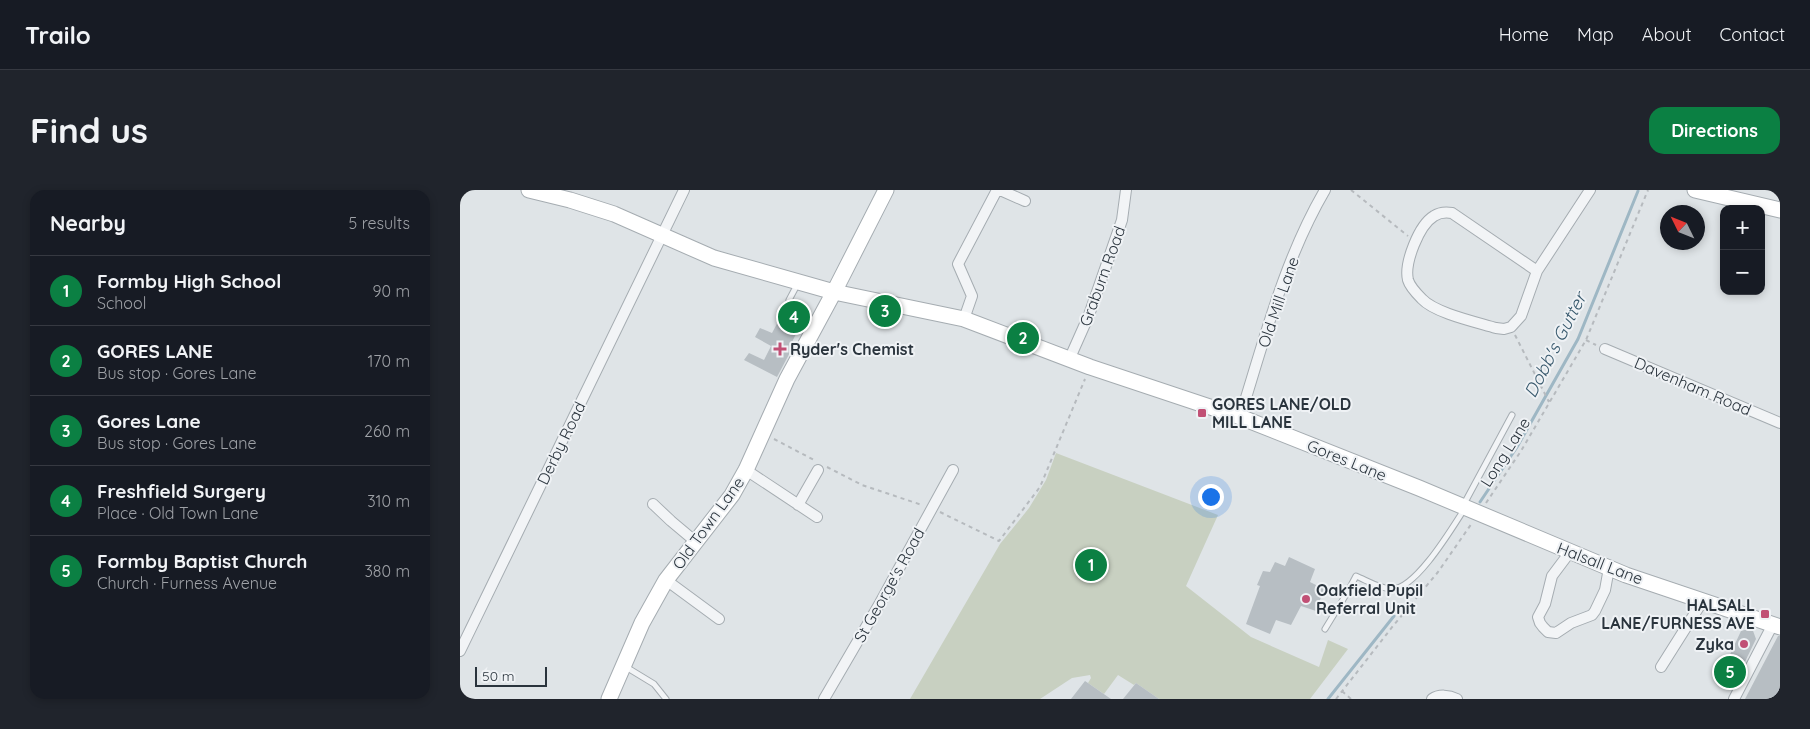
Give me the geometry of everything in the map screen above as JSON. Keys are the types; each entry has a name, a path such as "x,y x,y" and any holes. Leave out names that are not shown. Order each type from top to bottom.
{"street":[{"name":"Gores Lane","path":"529,190 570,200 614,214 714,258 834,292 964,319 1069,360 1240,417 1469,509"},
{"name":"Derby Road","path":"460,651 684,190"},
{"name":"Old Town Lane","path":"609,699 642,623 666,580 732,495 746,470 787,379 886,190"},
{"path":"964,319 972,296 958,264 998,190 1025,201"},
{"name":"Graburn Road","path":"1069,360 1090,315 1122,220 1126,190"},
{"path":"1537,271 1452,213 1442,212 1433,216 1425,224 1410,254 1407,269 1408,282 1423,300 1433,307 1496,328 1504,329 1511,327 1521,316 1537,271 1590,190"},
{"path":"1695,190 1780,210"},
{"name":"Old Mill Lane","path":"1240,417 1291,262 1323,191"},
{"name":"Davenham Road","path":"1605,349 1780,423"},
{"path":"798,505 820,466"},
{"path":"746,470 818,517"},
{"name":"St George's Road","path":"824,699 880,603 953,470"},
{"path":"654,504 696,542"},
{"name":"Halsall Lane","path":"1469,509 1609,568 1702,602 1776,625"},
{"path":"1570,552 1552,576 1548,584 1545,604 1538,616 1540,623 1548,632 1556,633 1571,623 1592,615 1599,606 1603,596 1609,568"},
{"path":"666,580 719,619"},
{"path":"1661,668 1702,602"},
{"path":"1734,699 1776,625"},
{"path":"1432,699 1435,697 1451,696 1457,699"}],"lane":[{"path":"789,300 798,282"},
{"path":"1325,629 1356,576 1384,588 1393,589 1406,584 1430,560 1469,509 1512,415"},
{"path":"624,666 654,684 666,699"}],"path":[{"path":"1351,190 1416,242"},
{"name":"Long Lane","path":"1336,699 1438,572 1469,509 1521,451 1586,340 1648,190"},
{"path":"1511,327 1549,402"},
{"path":"1586,340 1605,349"},
{"path":"762,434 820,466 862,485 932,508 999,541 1040,487 1090,367"},
{"path":"1342,691 1352,699"}],"green space":[{"path":"1056,453 1218,515 1186,586 1251,637 1319,667 1328,640 1348,649 1310,699 1159,699 1136,683 1134,685 1118,675 1104,694 1088,683 1091,678 1090,675 1072,678 1040,699 910,699 1000,544 1029,508 1046,480"}],"building":[{"path":"787,305 798,308 800,306 810,311 805,323 802,322 792,342 795,343 777,377 744,360 749,353 764,360 771,346 755,337 760,328 772,333"},
{"name":"Oakfield Pupil Referral Unit","path":"1289,557 1315,569 1310,582 1324,589 1316,611 1301,606 1291,625 1276,620 1270,634 1246,624 1260,586 1257,585 1263,571 1270,572 1275,562 1285,566"},
{"name":"Zyka","path":"1752,628 1756,639 1742,668 1727,661 1741,631"},
{"path":"1778,636 1780,636 1780,699 1745,699"},
{"path":"1085,681 1088,683 1111,699 1071,699"},
{"path":"1136,683 1159,699 1123,699"}],"waterway":[{"name":"Dobb's Gutter","path":"1480,502 1517,447 1578,339 1638,191"},
{"name":"Dobb's Gutter","path":"1328,699 1394,616"}],"place":[{"name":"Gores Lane","path":"885,311"},
{"name":"Freshfield Surgery","path":"794,317"},
{"name":"GORES LANE","path":"1023,338"},
{"name":"Ryder's Chemist","path":"780,349"},
{"name":"GORES LANE/OLD MILL LANE","path":"1202,413"},
{"name":"Formby High School","path":"1091,565"},
{"name":"Oakfield Pupil Referral Unit","path":"1306,599"},
{"name":"HALSALL LANE/FURNESS AVE","path":"1765,614"},
{"name":"Zyka","path":"1744,644"},
{"name":"Formby Baptist Church","path":"1730,672"}]}
